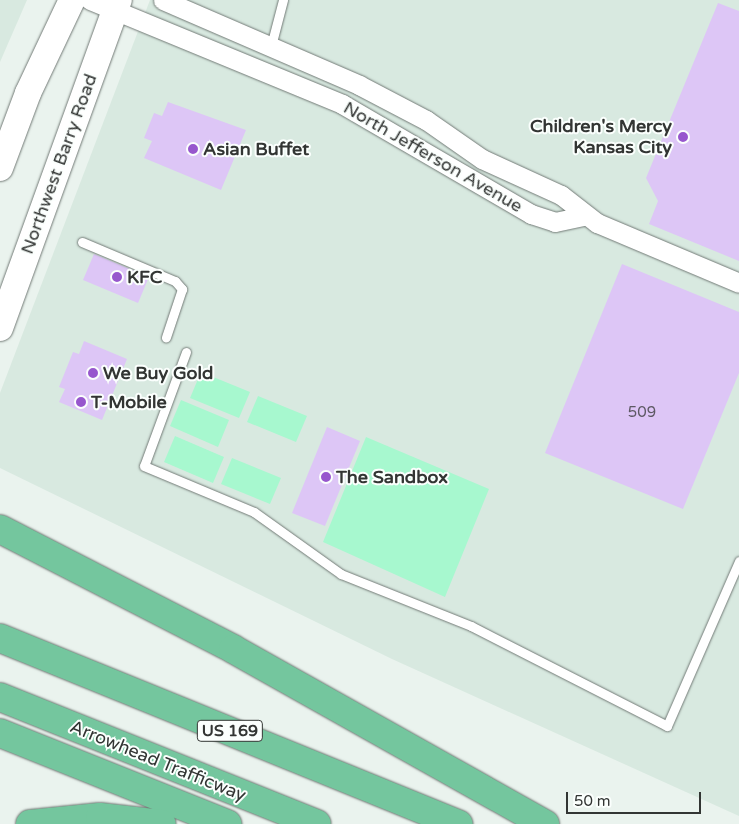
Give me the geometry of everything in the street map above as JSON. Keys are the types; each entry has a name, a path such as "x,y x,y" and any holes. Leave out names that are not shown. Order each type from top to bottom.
{"highway":[{"path":"0,529 233,649 545,824"},
{"name":"US 169","path":"0,638 459,824"},
{"name":"Arrowhead Trafficway","path":"0,698 317,824"},
{"path":"0,733 227,824"},
{"path":"30,824 100,817 162,824"}],"main road":[{"path":"0,168 28,93 72,0"},
{"name":"Northwest Barry Road","path":"0,328 115,3"}],"street":[{"name":"North Jefferson Avenue","path":"90,0 115,3 342,104 531,214 555,222 584,216"},
{"name":"North Jefferson Avenue","path":"164,0 271,46 410,111 482,159 561,195 584,216 739,283"}],"lane":[{"path":"271,46 283,0"},
{"path":"82,242 175,282 182,288 166,337"},
{"path":"186,352 144,466 254,512 341,574 471,626 667,726 739,561"}],"shaded area":[{"path":"0,0 27,0 0,62"},
{"path":"150,0 739,0 739,816 392,659 0,468 0,393"}],"green space":[{"path":"201,372 250,392 239,418 190,398"},
{"path":"258,396 307,416 296,442 247,422"},
{"path":"181,400 229,420 218,447 170,426"},
{"path":"175,436 224,457 213,483 164,462"},
{"path":"366,437 489,489 445,597 323,542"},
{"path":"232,458 281,478 270,504 221,484"}],"building":[{"path":"718,3 739,11 739,261 649,224 658,201 646,178"},
{"name":"Asian Buffet","path":"168,102 246,130 221,190 144,158 152,141 144,138 154,113 162,116"},
{"name":"KFC","path":"94,254 149,277 138,303 83,280"},
{"path":"622,264 739,312 739,373 683,509 545,453"},
{"name":"We Buy Gold","path":"84,341 127,359 102,420 59,402 65,389 59,387 73,352 79,354"},
{"name":"The Sandbox","path":"327,427 360,441 325,526 292,513"}],"place":[{"name":"Children's Mercy Kansas City","path":"683,137"},
{"name":"Asian Buffet","path":"193,149"},
{"name":"KFC","path":"117,277"},
{"name":"We Buy Gold","path":"93,373"},
{"name":"T-Mobile","path":"81,402"},
{"name":"The Sandbox","path":"326,477"}]}
